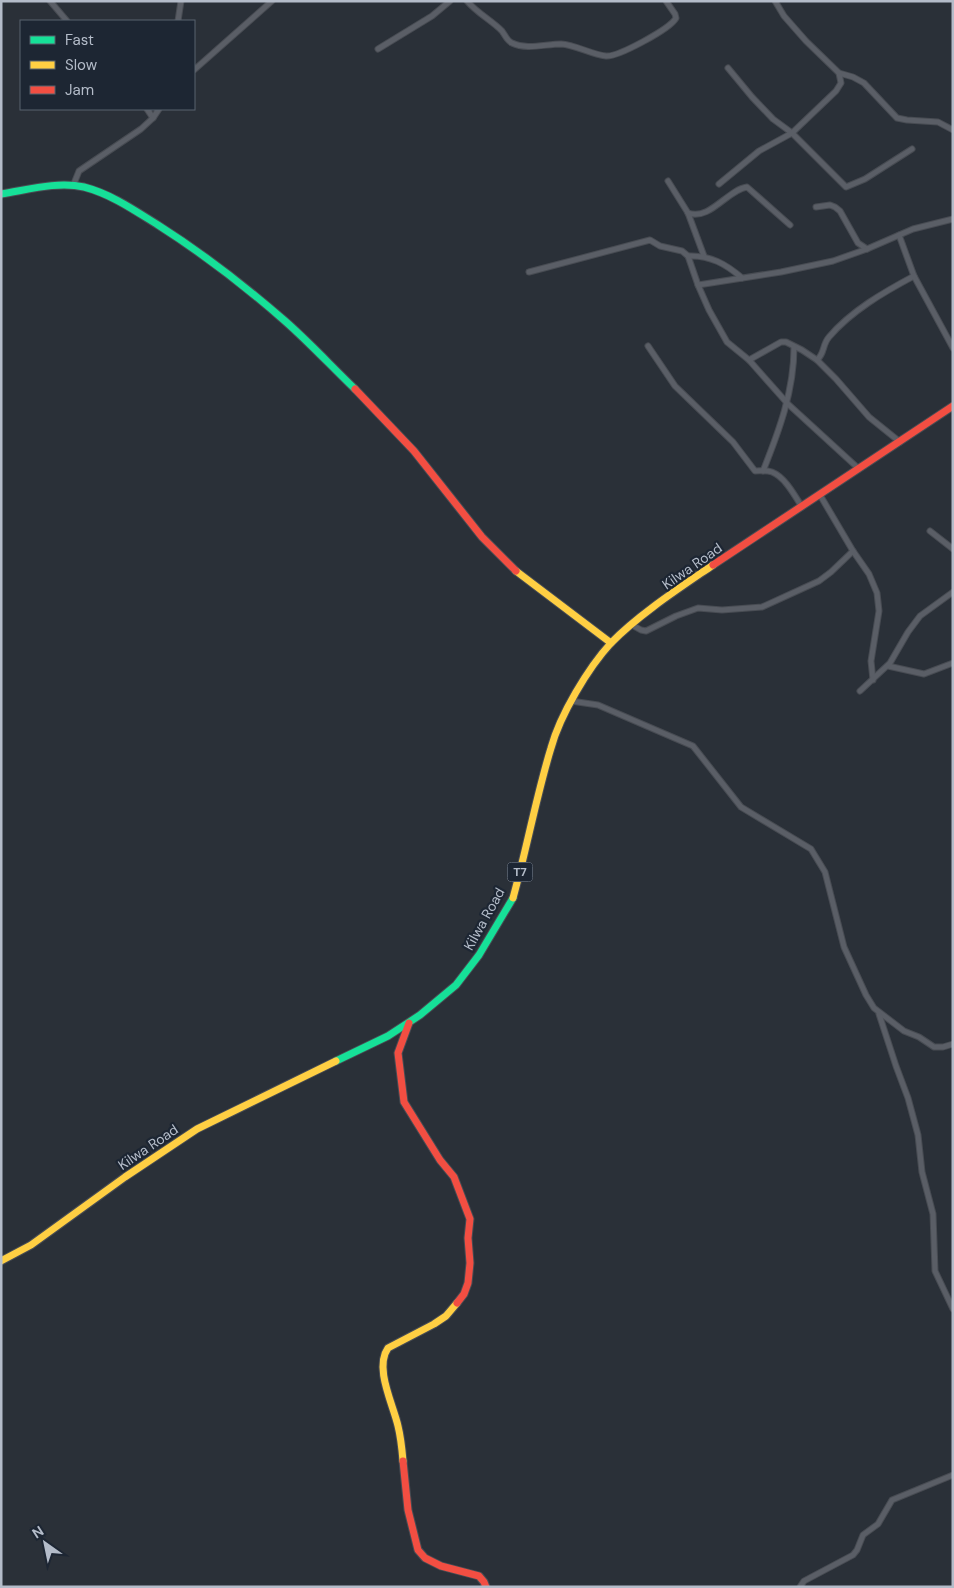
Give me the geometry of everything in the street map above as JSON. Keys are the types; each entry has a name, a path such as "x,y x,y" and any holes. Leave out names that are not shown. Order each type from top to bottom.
{"main road":[{"path":"1,194 43,186 73,186 104,194 192,248 251,292 286,322 357,391 408,444 482,536 508,564 528,582 611,644"},
{"name":"Kilwa Road","path":"1,1261 31,1245 125,1177 197,1129 388,1036 409,1024 436,1003 456,985 479,955 512,900 523,863 548,754 571,701 589,671 611,644 632,624 694,578 953,406"},
{"path":"409,1024 398,1053 404,1102 440,1160 454,1177 470,1219 468,1238 470,1263 468,1283 459,1302 446,1316 434,1324 388,1348 384,1355 383,1368 396,1415 408,1506 418,1550 422,1556 431,1561 458,1572 478,1575 484,1581 486,1587"}],"street":[{"path":"50,1 66,20"},
{"path":"178,20 182,1"},
{"path":"195,69 272,1"},
{"path":"378,49 432,16 450,1"},
{"path":"467,1 513,44 532,46 566,45 607,56 614,55 630,47 666,28 675,21 675,14 666,1"},
{"path":"775,1 802,36 839,73 864,83 897,118 938,122 953,130"},
{"path":"728,68 772,119 792,133 846,187 865,179 912,149"},
{"path":"719,184 759,152 792,133 836,91 841,83 839,73"},
{"path":"148,110 153,118"},
{"path":"73,186 79,171 141,129 158,110"},
{"path":"668,181 688,213 704,256"},
{"path":"688,213 692,215 708,210 738,190 747,187 790,225"},
{"path":"816,207 830,205 840,211 858,243 867,249"},
{"path":"698,285 803,268 833,261 913,229 953,219"},
{"path":"899,235 914,276 953,348"},
{"path":"529,272 650,240 660,246 678,249 688,256 704,256 726,265 742,278"},
{"path":"688,256 698,285 724,338 749,360 788,404 859,469"},
{"path":"817,360 824,352 826,340 835,330 864,306 914,276"},
{"path":"749,360 781,342 786,342 817,360 836,378 869,416 900,442"},
{"path":"648,346 676,386 733,442 755,471 773,472 780,478 802,507"},
{"path":"762,470 788,404 794,347"},
{"path":"820,495 869,574 877,593 879,611 872,661 873,680"},
{"path":"930,531 953,549"},
{"path":"632,624 646,631 676,616 698,608 722,610 762,607 819,581 853,551"},
{"path":"860,691 888,666 914,623 931,607 953,592"},
{"path":"888,666 924,674 953,663"},
{"path":"571,701 598,705 693,746 741,807 811,849 825,872 844,948 869,1000 879,1013 902,1030 919,1037 934,1047 940,1048 953,1044"},
{"path":"879,1013 908,1098 918,1135 922,1172 933,1214 935,1271 953,1309"},
{"path":"800,1587 804,1581 855,1553 863,1535 878,1524 892,1500 953,1475"}],"traffic: fast":[{"path":"1,194 42,187 74,185 94,190 122,203 207,258 239,283 294,329 355,389"},
{"path":"336,1061 388,1036 420,1015 456,985 479,955 513,898"}],"traffic: slow":[{"path":"513,898 551,748 561,721 576,692 593,665 611,643 660,602 713,565"},
{"path":"516,571 611,643"},
{"path":"1,1261 31,1245 125,1177 197,1129 336,1061"},
{"path":"403,1461 399,1430 384,1376 384,1356 388,1348 434,1324 446,1316 457,1303"}],"traffic: jam":[{"path":"355,389 414,451 482,537 516,571"},
{"path":"713,565 953,406"},
{"path":"409,1023 398,1053 404,1102 440,1160 454,1177 470,1219 468,1283 464,1294 457,1303"},
{"path":"403,1461 408,1510 418,1550 425,1558 441,1566 479,1576 486,1587"}]}
